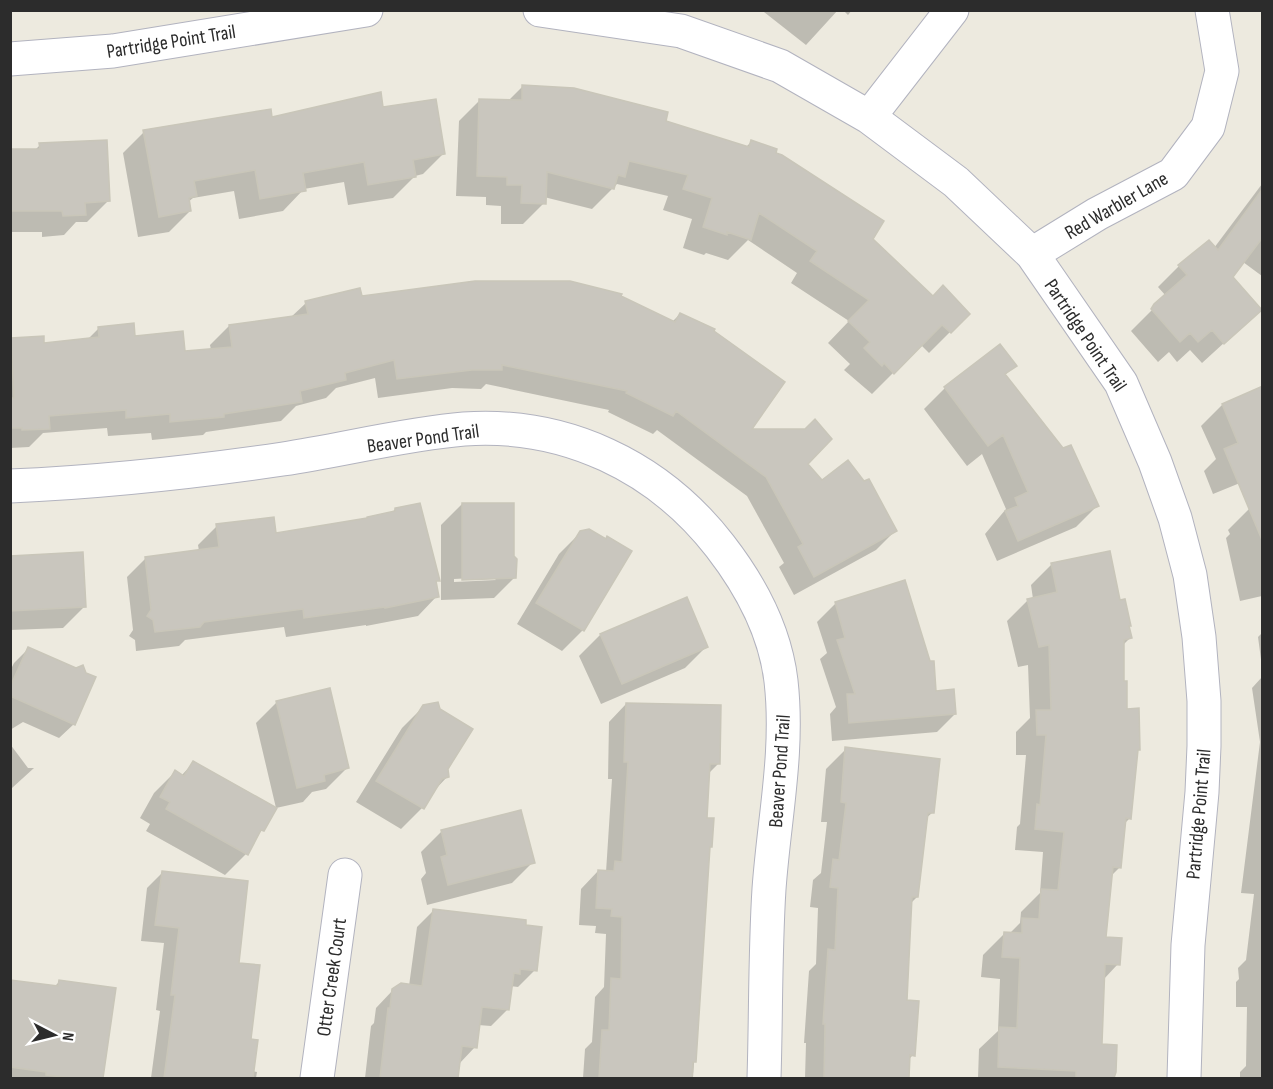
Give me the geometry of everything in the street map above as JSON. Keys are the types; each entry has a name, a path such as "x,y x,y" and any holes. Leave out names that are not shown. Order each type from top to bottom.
{"street":[{"name":"Partridge Point Trail","path":"10,59 113,51 366,10"},
{"name":"Partridge Point Trail","path":"540,10 681,31 780,66 869,117 956,182 1032,254 1121,383 1155,462 1175,518 1190,575 1199,637 1204,701 1204,746 1188,945 1184,1078"},
{"path":"869,117 952,10"},
{"name":"Red Warbler Lane","path":"1032,254 1097,214 1173,174 1180,165 1208,127 1222,71 1212,10"},
{"name":"Beaver Pond Trail","path":"10,486 183,472 317,454 464,429 507,429 552,435 596,449 637,469 676,498 709,532 736,566 759,604 772,639 780,676 784,717 783,757 769,890 765,1078"},
{"name":"Otter Creek Court","path":"317,1078 345,875"}],"building":[{"path":"522,85 574,88 668,112 666,121 749,147 751,140 777,149 776,153 884,221 873,239 933,296 943,285 970,314 951,333 942,325 894,374 884,363 882,366 864,348 870,342 848,321 869,300 810,261 817,251 759,213 751,240 703,227 712,198 683,189 688,175 629,161 625,177 618,175 614,189 547,172 546,204 521,203 522,185 507,185 507,177 477,176 479,99 522,100"},
{"path":"381,92 383,107 436,99 445,154 413,160 416,177 368,185 364,162 303,173 306,191 260,199 255,170 194,181 197,196 189,198 191,211 159,217 143,130 271,109 272,117"},
{"path":"107,140 110,201 85,203 86,215 63,216 62,211 10,211 10,149 40,149 39,143"},
{"path":"1263,188 1263,237 1233,277 1262,310 1224,344 1212,330 1198,342 1190,333 1180,342 1151,309 1187,275 1178,265 1209,240 1218,250"},
{"path":"475,281 570,281 622,294 621,296 675,322 680,313 715,329 714,331 785,382 752,429 805,429 815,419 832,439 808,464 822,480 848,460 864,481 869,479 897,531 814,577 798,547 803,544 766,477 676,411 673,416 626,393 627,391 502,365 502,370 472,370 397,379 394,360 345,373 346,380 300,391 302,402 224,414 224,417 170,422 170,414 126,418 126,410 49,416 50,429 10,428 10,398 14,398 11,338 44,336 44,343 99,337 98,327 134,323 135,336 183,331 185,351 232,347 229,325 308,314 305,301 360,288 362,296"},
{"path":"1000,344 1017,366 1005,374 1063,448 1071,445 1099,506 1018,541 1005,511 1018,506 1015,498 1028,492 1003,435 988,446 944,387"},
{"path":"1263,386 1262,540 1224,449 1238,443 1222,404"},
{"path":"420,503 440,581 436,581 439,597 385,608 304,618 303,609 204,622 200,627 155,632 153,620 147,616 151,610 145,557 219,547 216,524 274,517 276,533 367,518 395,511 395,508"},
{"path":"462,503 514,503 516,578 462,580"},
{"path":"589,529 606,539 607,536 632,551 584,631 536,603 580,531"},
{"path":"1110,551 1120,600 1125,599 1131,626 1129,626 1132,638 1124,640 1124,681 1127,681 1127,709 1139,708 1140,750 1138,750 1131,819 1126,818 1121,868 1113,867 1106,937 1122,938 1120,965 1105,964 1102,1044 1117,1045 1116,1072 1114,1078 1076,1078 1076,1071 998,1067 999,1027 1017,1028 1020,958 1002,957 1004,932 1022,933 1022,918 1039,919 1041,889 1058,890 1064,832 1035,829 1037,804 1040,805 1046,735 1037,735 1036,710 1051,710 1049,645 1039,647 1027,599 1057,592 1051,563"},
{"path":"83,552 86,607 10,611 10,556"},
{"path":"905,580 930,661 934,661 936,691 954,689 956,714 849,723 847,694 855,694 837,640 845,638 835,602"},
{"path":"687,597 708,647 622,684 600,634"},
{"path":"28,647 76,668 83,665 86,673 96,677 75,725 10,696 10,687"},
{"path":"330,688 349,768 324,775 325,781 297,788 276,701"},
{"path":"438,702 440,709 473,729 448,769 449,777 442,779 424,809 376,781 423,705"},
{"path":"626,703 721,705 720,764 710,764 707,818 714,818 712,847 710,847 696,1062 693,1062 692,1078 599,1078 602,1030 609,1030 611,978 621,979 622,917 611,916 612,909 596,908 598,870 614,871 615,861 622,862 628,762 624,762"},
{"path":"845,747 940,759 934,813 928,813 918,897 912,897 907,1000 919,1001 915,1056 910,1055 909,1078 824,1078 825,1024 823,1024 828,949 835,950 838,888 830,887 833,859 839,860 846,803 841,802"},
{"path":"193,761 277,808 264,831 261,830 248,855 166,809 170,802 160,797 175,770 184,776"},
{"path":"521,810 535,863 448,885 441,857 447,855 441,830"},
{"path":"162,871 248,881 239,963 260,965 251,1039 258,1040 253,1078 164,1078 175,995 171,995 179,928 155,925"},
{"path":"433,909 526,920 526,925 542,927 537,971 520,969 520,974 514,973 509,1010 482,1007 477,1048 462,1046 458,1078 380,1078 392,989 401,983 422,986"},
{"path":"10,980 58,986 59,980 116,988 103,1078 71,1078 10,1067"}]}
